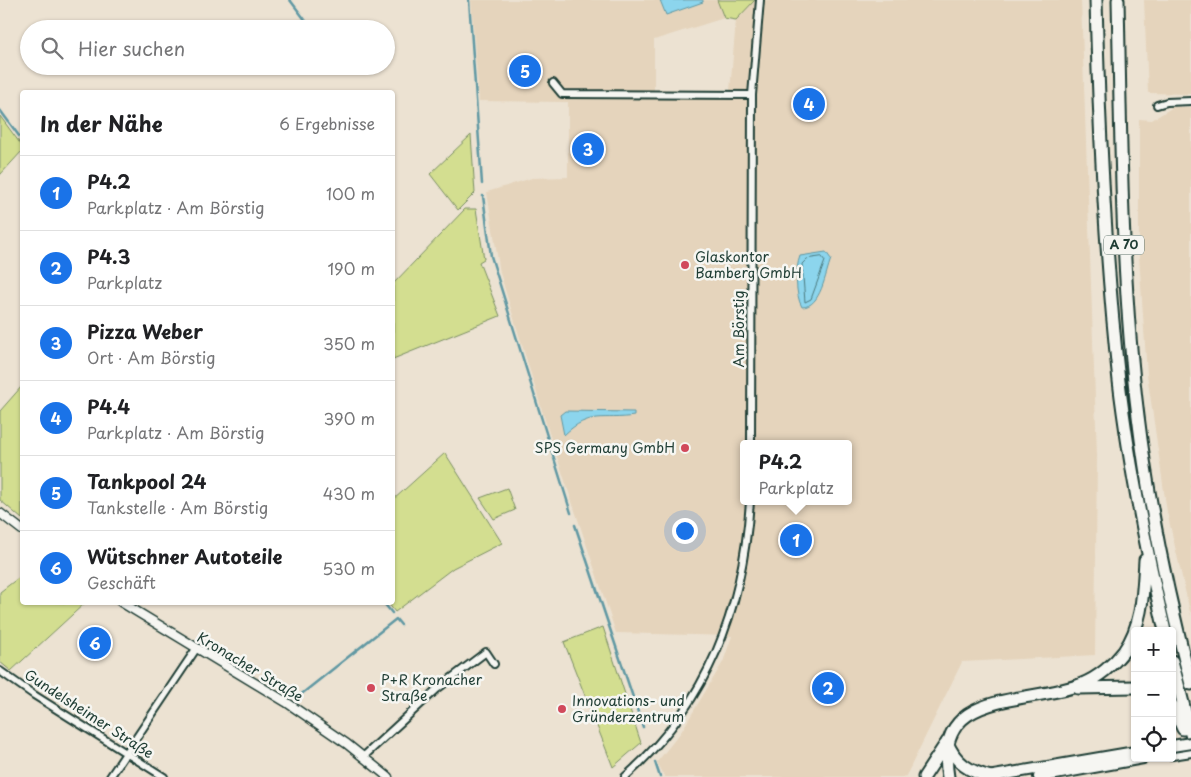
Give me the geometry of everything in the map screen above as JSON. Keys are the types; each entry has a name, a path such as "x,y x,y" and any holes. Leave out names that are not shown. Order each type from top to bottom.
{"highway":[{"name":"A 70","path":"1096,0 1099,115 1108,271 1120,384 1146,546 1164,627"},
{"name":"A 70","path":"1118,0 1125,259 1135,389 1158,541 1191,684"},
{"path":"924,777 959,720 974,711 1019,697 1083,684 1106,668 1123,651 1133,635 1142,600 1146,546"},
{"path":"1175,672 1191,734"},
{"path":"1061,689 1131,687"},
{"path":"1176,714 1191,749"},
{"path":"947,742 961,764 976,773 989,777"},
{"path":"947,742 945,760 948,777"}],"main road":[{"path":"1176,745 1191,743"},
{"path":"1176,753 1191,749"},
{"path":"989,777 1131,753"},
{"path":"1039,777 1131,760"}],"street":[{"name":"Am Börstig","path":"751,440 752,95 760,0"},
{"path":"553,83 562,94 752,95"},
{"path":"1157,106 1167,102 1191,101"},
{"path":"625,777 645,759 671,730 704,680 724,633 739,586 746,546 750,505"},
{"path":"0,512 20,528"},
{"name":"Kronacher Straße","path":"126,605 286,702 388,777"},
{"path":"110,777 196,649"},
{"path":"363,757 437,689 486,652 494,664"},
{"name":"Gundelsheimer Straße","path":"0,671 34,695 164,777"}],"shaded area":[{"path":"471,0 717,0 724,18 654,40 654,91 730,91 736,20 755,0 1081,0 1097,455 1095,655 962,662 906,776 665,777 657,762 681,732 723,662 732,636 616,633 549,433 500,273 487,192 532,178 568,177 568,102 479,101"},
{"path":"1144,0 1191,0 1191,94 1148,93"},
{"path":"1173,107 1191,107 1191,616 1167,512 1147,374 1139,256 1139,119 1152,120"}],"green space":[{"path":"717,0 755,0 736,20 724,18"},
{"path":"0,116 20,143 20,153 0,175"},
{"path":"471,135 475,193 458,210 430,174"},
{"path":"465,209 476,209 484,259 479,262 500,316 395,358 395,282"},
{"path":"20,388 20,517 0,500 0,411"},
{"path":"445,453 502,543 453,568 395,612 390,605 395,605 395,498"},
{"path":"507,488 515,510 494,519 480,498"},
{"path":"20,577 20,605 83,605 11,671 0,662 0,592"},
{"path":"603,627 641,743 613,767 564,642"}],"water":[{"path":"660,0 703,0 703,2 666,15"},
{"path":"826,252 831,259 818,296 814,302 802,307 796,282 800,256"},
{"path":"565,411 634,412 634,416 589,419 573,427 564,435 560,415"}],"waterway":[{"path":"290,0 305,20"},
{"path":"469,0 482,184"},
{"path":"0,110 20,137"},
{"path":"483,196 491,256 571,513"},
{"path":"575,525 643,727"},
{"path":"385,605 392,613"},
{"path":"299,696 396,619 401,625"},
{"path":"655,762 660,777"}],"place":[{"name":"Tankpool 24","path":"525,71"},
{"name":"P4.4","path":"809,104"},
{"name":"Pizza Weber","path":"588,149"},
{"name":"Glaskontor Bamberg GmbH","path":"685,265"},
{"name":"SPS Germany GmbH","path":"685,448"},
{"name":"P4.2","path":"796,540"},
{"name":"Wütschner Autoteile","path":"95,643"},
{"name":"P+R Kronacher Straße","path":"371,688"},
{"name":"P4.3","path":"828,688"},
{"name":"Innovations- und Gründerzentrum","path":"562,709"}]}
